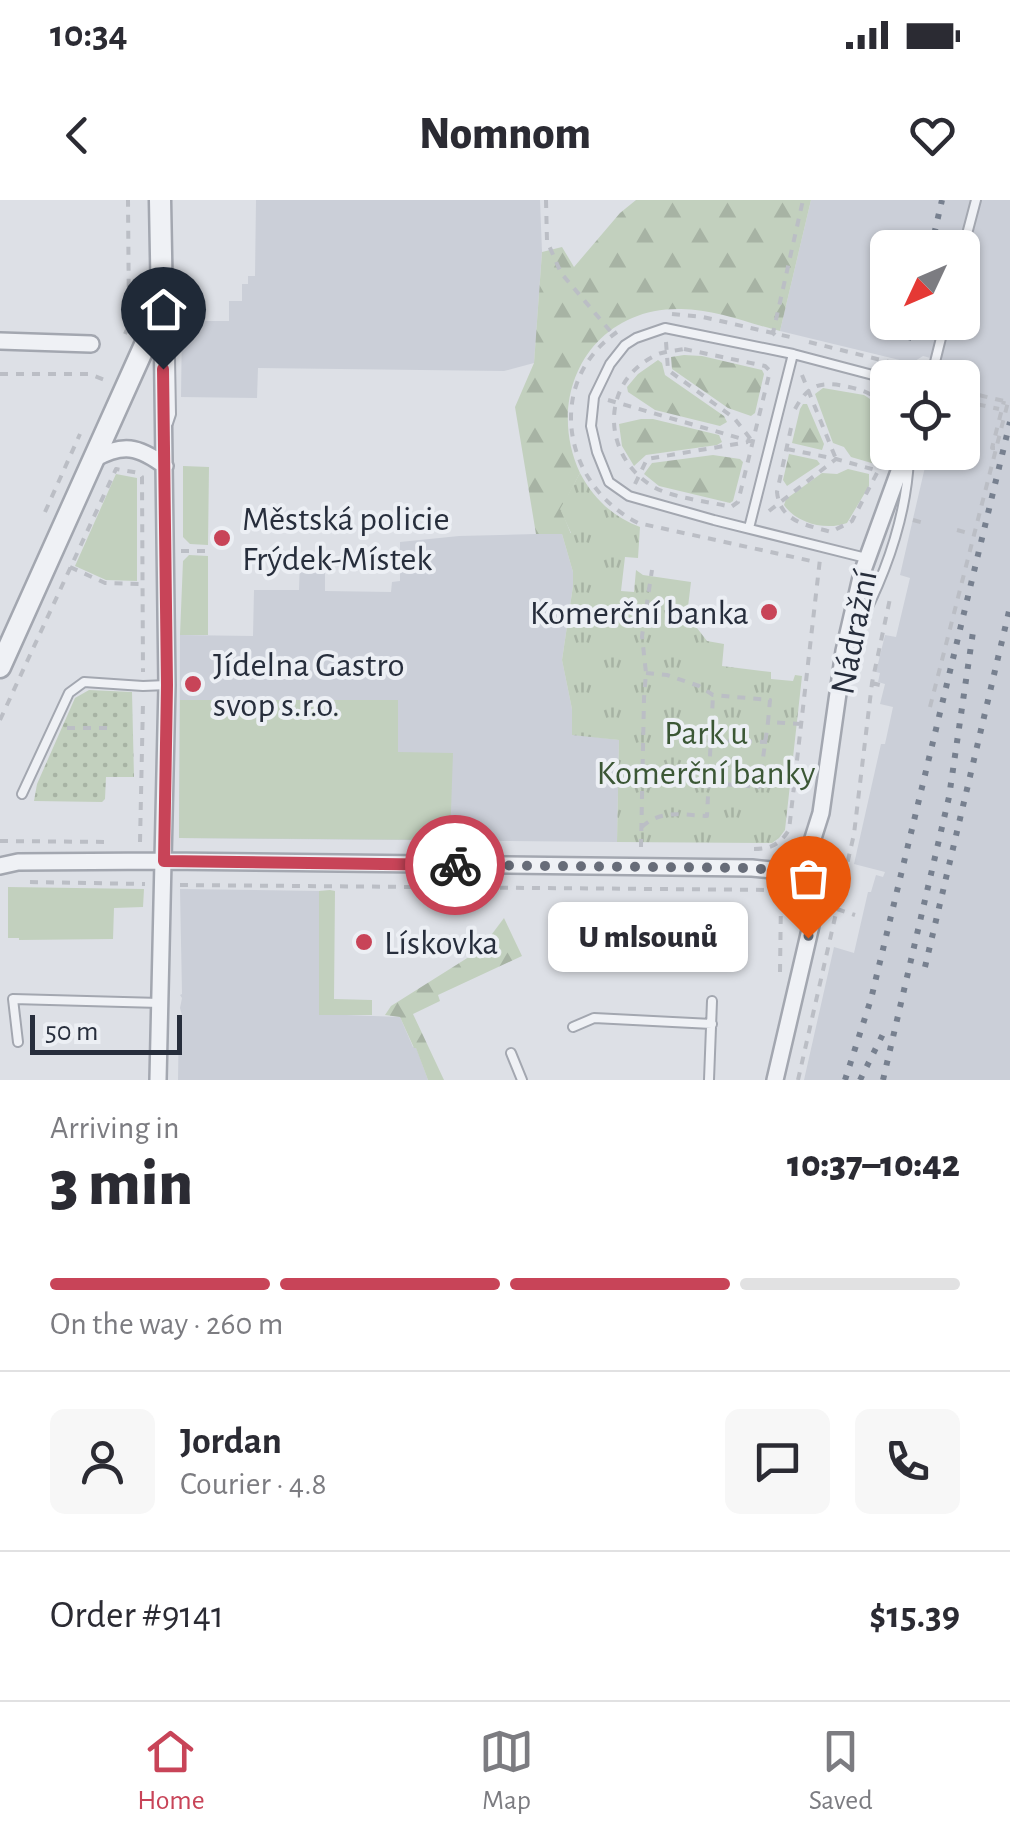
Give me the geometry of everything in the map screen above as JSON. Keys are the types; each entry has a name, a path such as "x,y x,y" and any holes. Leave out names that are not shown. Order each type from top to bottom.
{"street":[{"path":"158,1080 167,685 161,202"},
{"path":"2,658 162,300"},
{"path":"0,341 91,344"},
{"path":"94,458 111,449 127,448 148,454 164,466"},
{"name":"Nádražní","path":"802,873 821,813 844,652 864,565 900,470"},
{"path":"0,858 18,862"},
{"path":"0,866 18,862 164,861 752,868 802,873 816,904 776,1080"}],"lane":[{"path":"968,230 976,200"},
{"path":"864,565 749,528 629,496 609,482 591,426 594,397 610,364 636,338 665,328 870,374"},
{"path":"749,528 792,354"},
{"path":"34,592 33,570 86,454 119,402"},
{"path":"844,652 882,578 908,482 908,470"},
{"path":"22,794 69,693 84,682 167,685"},
{"path":"18,1042 12,999 160,1003"},
{"path":"709,1080 712,1001"},
{"path":"574,1026 594,1018 712,1024"},
{"path":"511,1053 522,1080"}],"path":[{"path":"123,339 130,325 128,200"},
{"path":"546,200 547,241 561,272 605,327"},
{"path":"773,333 803,200"},
{"path":"753,442 734,418 668,370 667,314 683,314 791,338"},
{"path":"623,328 593,354 580,374 571,407 573,444 582,468 606,501 638,523 819,562 864,565"},
{"path":"809,342 883,360"},
{"path":"684,349 765,366 770,372 738,502 731,507 658,490 639,476 617,447 617,402 623,384 634,370 658,354 684,349"},
{"path":"792,354 836,459"},
{"path":"0,374 90,374 105,380"},
{"path":"786,449 878,471 852,522 832,532 796,522 778,503 777,492 786,449 795,409 808,390 830,382 870,393"},
{"path":"575,389 770,446"},
{"path":"930,707 1008,402 980,395"},
{"path":"995,448 1004,401"},
{"path":"980,405 998,409"},
{"path":"45,512 82,430"},
{"path":"629,496 647,459 753,442"},
{"path":"739,546 749,528 836,459"},
{"path":"0,720 116,469 139,473 143,584 140,842"},
{"path":"957,530 973,534"},
{"path":"166,551 208,551"},
{"path":"752,849 766,849 782,842 788,830 819,562"},
{"path":"70,567 104,583 143,584"},
{"path":"641,848 646,674 642,636 652,570"},
{"path":"798,1080 854,834 872,683 894,582 882,578"},
{"path":"646,674 667,675 700,686 712,695 770,700 760,787 709,784"},
{"path":"872,683 884,686"},
{"path":"642,828 665,814 707,816 712,695"},
{"path":"768,722 802,724"},
{"path":"52,728 107,728"},
{"path":"711,740 767,742"},
{"path":"26,882 777,890 781,898 780,1001 815,1008"},
{"path":"837,909 854,914"}],"shaded area":[{"path":"256,200 540,200 542,252 534,363 504,371 258,368 257,398 181,397 182,321 229,321 229,301 242,301 242,284 248,284 248,276 255,276"},
{"path":"811,200 1010,200 1010,1080 804,1080 834,947 854,953 868,892 876,875 883,877 885,872 854,864 893,707 880,704 885,684 878,682 880,673 876,672 885,635 896,637 910,578 900,575 924,470 980,470 980,360 923,356 900,360 780,331"},
{"path":"562,534 573,572 562,660 572,709 572,734 619,740 617,842 179,838 180,635 253,636 254,590 299,590 300,559 325,560 325,591 391,592 392,582 400,581 400,542 459,536"},
{"path":"180,889 319,891 319,1014 400,1017 428,1080 178,1080 182,1015"}],"green space":[{"path":"636,200 811,200 780,331 718,314 681,309 649,312 622,323 600,339 583,361 572,386 568,414 570,443 580,473 561,509 571,534 536,534 515,407 534,363 542,252 562,247 574,267"},
{"path":"684,355 762,370 755,413 751,416 728,408 672,369 671,357"},
{"path":"658,360 665,375 727,422 720,426 655,410 628,392 627,387 638,374"},
{"path":"823,388 870,399 870,463 851,457 844,447 833,443 815,394"},
{"path":"803,404 807,404 824,444 822,450 792,443"},
{"path":"641,419 719,435 722,442 646,455 634,466 622,446 619,424"},
{"path":"789,454 820,464 787,486 783,480"},
{"path":"713,455 743,462 730,503 659,486 644,474 652,463"},
{"path":"183,466 209,467 208,545 190,544 183,537"},
{"path":"848,469 869,474 869,486 847,523 812,524 796,517 784,505 786,499 822,473 837,474"},
{"name":"Park u Komerční banky","path":"580,473 605,506 640,527 638,558 625,557 621,591 634,592 636,570 643,575 691,582 687,615 707,641 724,644 722,666 771,672 771,679 793,681 795,675 802,676 785,830 772,843 617,842 619,740 572,735 572,709 562,660 573,572 562,534 571,533 560,509"},
{"path":"116,474 137,478 137,581 106,580 75,566"},
{"path":"189,555 208,556 208,635 180,635 183,561"},
{"path":"89,690 132,692 134,777 106,777 102,802 34,801 37,784 75,698"},
{"path":"180,700 398,700 398,752 453,753 450,840 179,838"},
{"path":"8,887 144,889 143,907 114,908 113,939 19,940 8,938"},
{"path":"319,891 335,891 334,999 372,1000 372,1015 319,1015"},
{"path":"504,918 522,956 438,995 440,1001 413,1014 444,1080 428,1080 400,1017 385,1015 391,1006 480,950"}],"railway":[{"path":"935,230 942,200"},
{"path":"845,1080 871,999 1010,422"},
{"path":"925,967 1010,607"},
{"path":"883,1080 949,797 974,625"},
{"path":"860,1080 885,1030"}],"way so far":[{"path":"455,865 752,868 802,873 816,904 808,938"}],"place":[{"name":"Městská policie Frýdek-Místek","path":"222,538"},
{"name":"Komerční banka","path":"769,612"},
{"name":"Jídelna Gastro svop s.r.o.","path":"193,684"},
{"name":"U mlsounů","path":"808,938"},
{"name":"Lískovka","path":"364,942"}],"route":[{"path":"163,369 167,685 164,861 455,865"}]}
